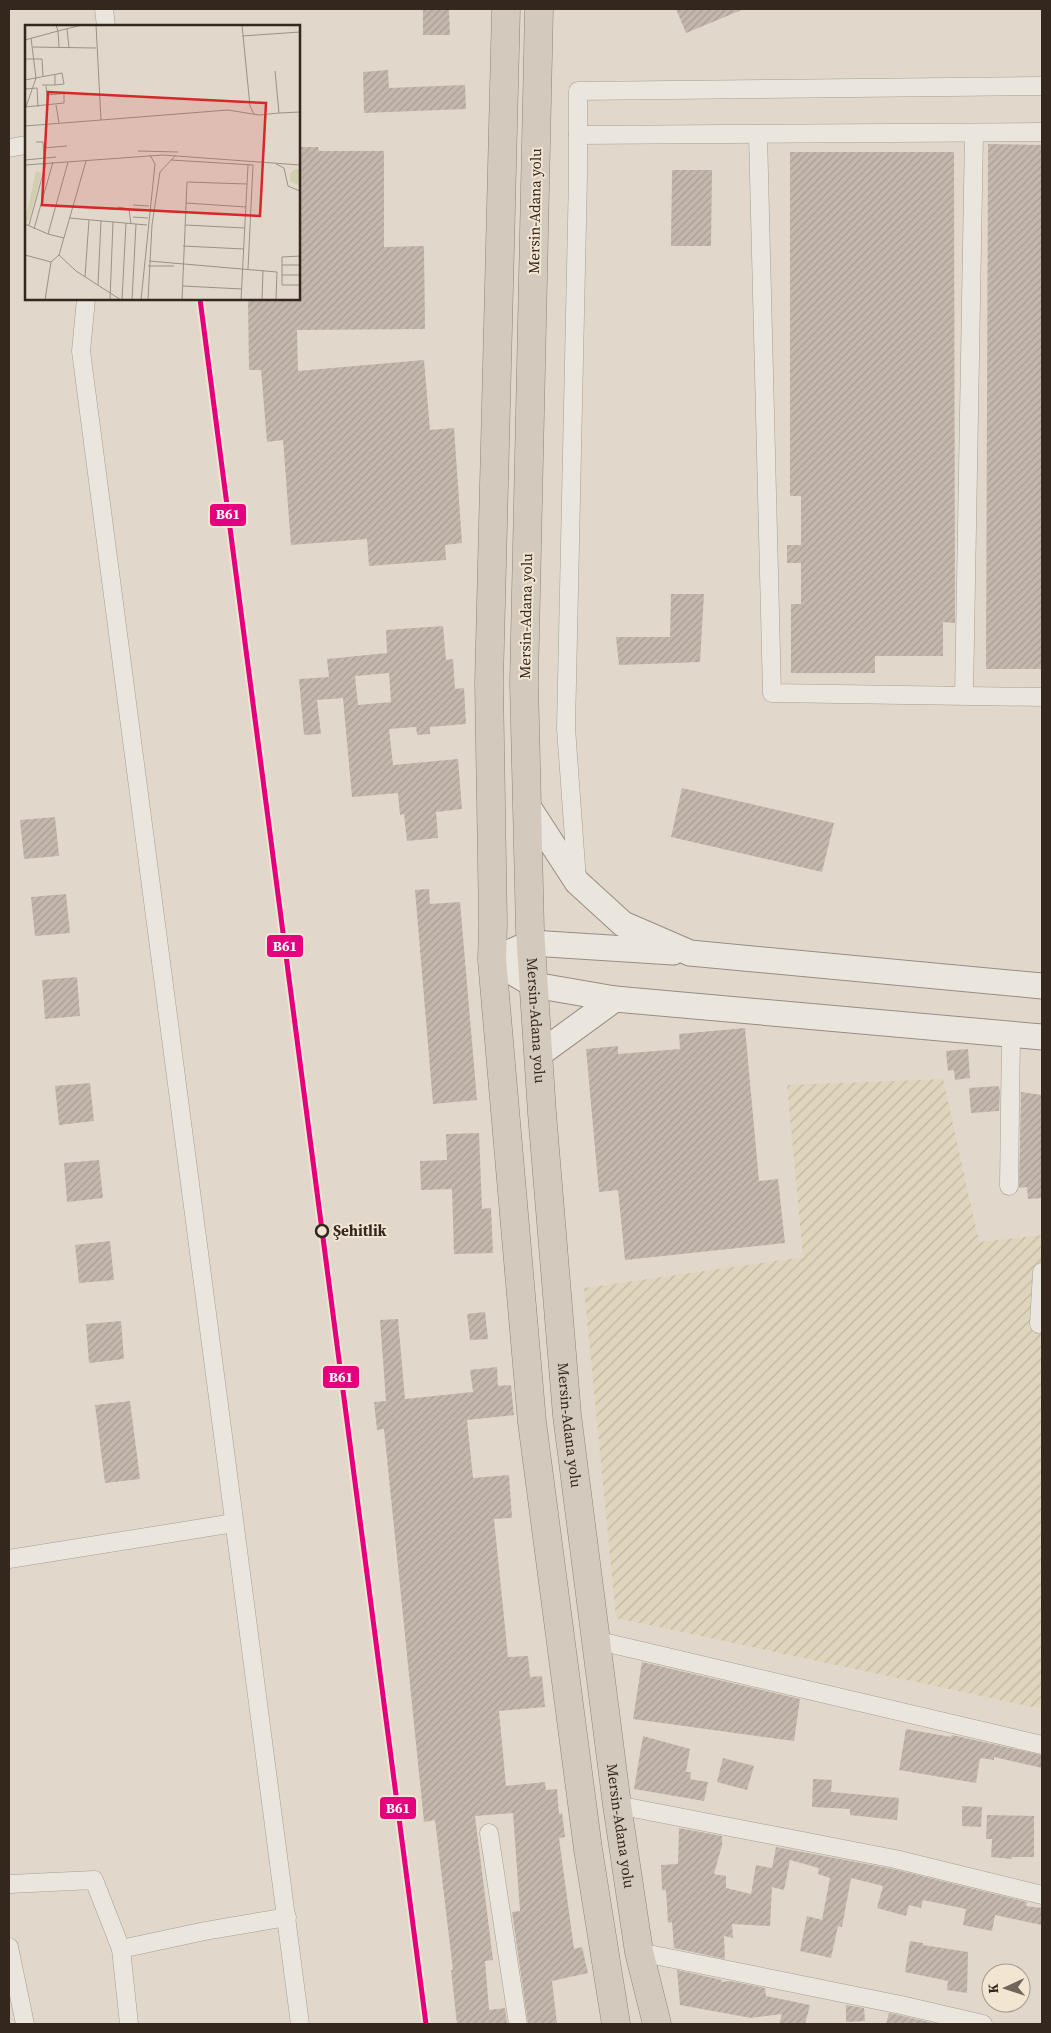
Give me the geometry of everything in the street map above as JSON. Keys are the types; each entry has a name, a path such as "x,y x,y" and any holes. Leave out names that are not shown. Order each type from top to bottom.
{"highway":[{"path":"506,9 489,683 492,960 532,1422 588,1849 616,2024"},
{"name":"Mersin-Adana yolu","path":"539,9 525,672 531,943 538,1055 567,1415 617,1806 639,1952 661,2024"}],"main road":[{"path":"528,805 577,882 623,924 690,953"},
{"path":"492,960 531,943 690,953 1042,986"},
{"path":"492,960 534,985 615,999 1042,1037"},
{"path":"538,1055 615,999"}],"street":[{"path":"104,9 106,25"},
{"path":"577,882 566,728 578,91 1042,86"},
{"path":"578,135 1042,132"},
{"path":"964,695 974,133"},
{"path":"758,134 772,693 1042,696"},
{"path":"9,148 25,145"},
{"path":"86,300 81,350 300,2024"},
{"path":"1009,1186 1011,1035"},
{"path":"1039,1324 1042,1272"},
{"path":"9,1559 234,1523"},
{"path":"595,1640 1042,1745"},
{"path":"617,1806 895,1859 1042,1895"},
{"path":"489,1832 518,2024"},
{"path":"9,1884 94,1880 121,1949 129,2024"},
{"path":"121,1949 205,1931 287,1917"},
{"path":"9,1947 25,2024"},
{"path":"639,1952 901,2005 983,2024"}],"shaded area":[{"path":"943,1079 979,1242 1042,1235 1042,1709 616,1618 584,1288 803,1257 787,1085"}],"building":[{"path":"423,9 449,9 450,35 423,35"},
{"path":"676,9 744,9 686,33"},
{"path":"388,70 389,88 465,85 466,109 364,113 363,72"},
{"path":"988,144 1042,145 1042,669 986,669"},
{"path":"300,147 318,147 319,151 384,151 384,247 424,246 425,329 297,330 298,371 424,360 430,430 454,428 462,543 445,545 446,560 369,566 367,539 291,545 283,440 267,442 261,370 249,370 248,300 300,300"},
{"path":"790,152 954,152 955,623 943,622 943,656 875,656 875,673 791,673 791,604 801,604 801,563 787,563 787,545 801,545 801,496 790,496"},
{"path":"672,170 712,170 711,246 671,246"},
{"path":"671,594 704,594 700,662 619,665 616,637 670,637"},
{"path":"443,626 446,660 453,659 455,689 464,688 466,724 430,727 430,734 417,735 416,727 389,729 393,765 458,759 462,809 436,812 438,838 407,841 404,814 400,815 398,793 352,797 343,698 317,700 321,734 304,735 299,679 329,677 327,659 387,653 386,630","holes":["389,673 391,702 358,705 355,676"]},
{"path":"682,788 834,823 822,872 671,837"},
{"path":"55,817 59,856 24,859 20,820"},
{"path":"429,889 430,904 460,902 477,1100 433,1104 415,890"},
{"path":"66,894 70,933 35,936 31,897"},
{"path":"77,977 80,1016 45,1019 42,980"},
{"path":"745,1028 759,1181 778,1179 785,1243 625,1260 618,1190 599,1192 586,1049 618,1046 618,1054 680,1049 679,1034"},
{"path":"968,1049 970,1078 955,1080 954,1070 948,1071 946,1051"},
{"path":"90,1083 94,1121 59,1125 55,1086"},
{"path":"998,1086 1000,1090 999,1111 971,1113 969,1088"},
{"path":"1021,1092 1042,1095 1042,1198 1028,1199 1027,1187 1019,1188"},
{"path":"479,1133 482,1209 491,1208 493,1253 454,1254 452,1189 421,1190 420,1161 447,1160 446,1134"},
{"path":"99,1160 103,1198 67,1202 64,1163"},
{"path":"110,1241 114,1280 79,1283 75,1245"},
{"path":"485,1312 488,1339 470,1340 467,1314"},
{"path":"398,1319 405,1399 473,1392 470,1370 497,1367 498,1386 511,1385 514,1415 467,1420 473,1478 509,1475 512,1518 494,1519 508,1657 528,1656 530,1677 542,1676 545,1707 499,1711 506,1786 545,1782 546,1790 557,1789 559,1814 562,1813 565,1837 559,1838 574,1949 582,1947 588,1973 552,1981 557,2024 528,2024 512,1912 520,1911 513,1813 475,1816 493,1960 485,1961 489,2010 505,2008 507,2024 457,2024 451,1970 453,1970 435,1820 424,1822 384,1429 377,1430 374,1402 386,1401 380,1320"},
{"path":"121,1321 124,1359 89,1363 86,1324"},
{"path":"130,1401 140,1479 105,1483 95,1405"},
{"path":"642,1662 800,1699 794,1741 633,1719"},
{"path":"906,1729 951,1737 952,1735 1042,1755 1042,1768 994,1757 994,1760 980,1758 976,1783 899,1770"},
{"path":"643,1736 690,1749 686,1772 691,1772 690,1779 708,1782 704,1801 634,1789"},
{"path":"723,1758 754,1766 747,1790 717,1782"},
{"path":"813,1779 832,1780 831,1792 899,1798 897,1820 850,1815 850,1809 812,1807"},
{"path":"962,1806 982,1807 981,1827 962,1826"},
{"path":"987,1815 1034,1816 1034,1857 1012,1857 1012,1859 991,1857 992,1839 986,1839"},
{"path":"679,1828 722,1836 722,1845 714,1874 726,1876 726,1888 751,1894 756,1865 772,1868 776,1847 893,1869 1027,1902 1026,1906 1042,1908 1042,1925 995,1915 992,1931 963,1925 966,1909 923,1900 921,1908 909,1905 906,1916 877,1908 883,1886 851,1878 842,1927 838,1926 831,1958 800,1951 807,1916 822,1920 830,1878 818,1874 819,1868 790,1860 784,1890 772,1887 770,1926 732,1924 733,1938 724,1936 725,1959 674,1948 672,1922 668,1923 666,1890 662,1890 661,1865 678,1864"},
{"path":"910,1941 923,1943 923,1945 968,1952 967,1993 947,1990 948,1981 905,1972"},
{"path":"677,1970 722,1980 721,1982 730,1981 765,1988 766,1996 810,2005 805,2024 779,2024 782,2014 751,2018 680,2005"},
{"path":"846,2005 864,2008 865,2021 846,2022"},
{"path":"889,2013 899,2015 937,2024 886,2024"}],"transit line":[{"name":"B61","path":"200,300 426,2024"}],"place":[{"name":"Şehitlik","path":"322,1231"}]}
